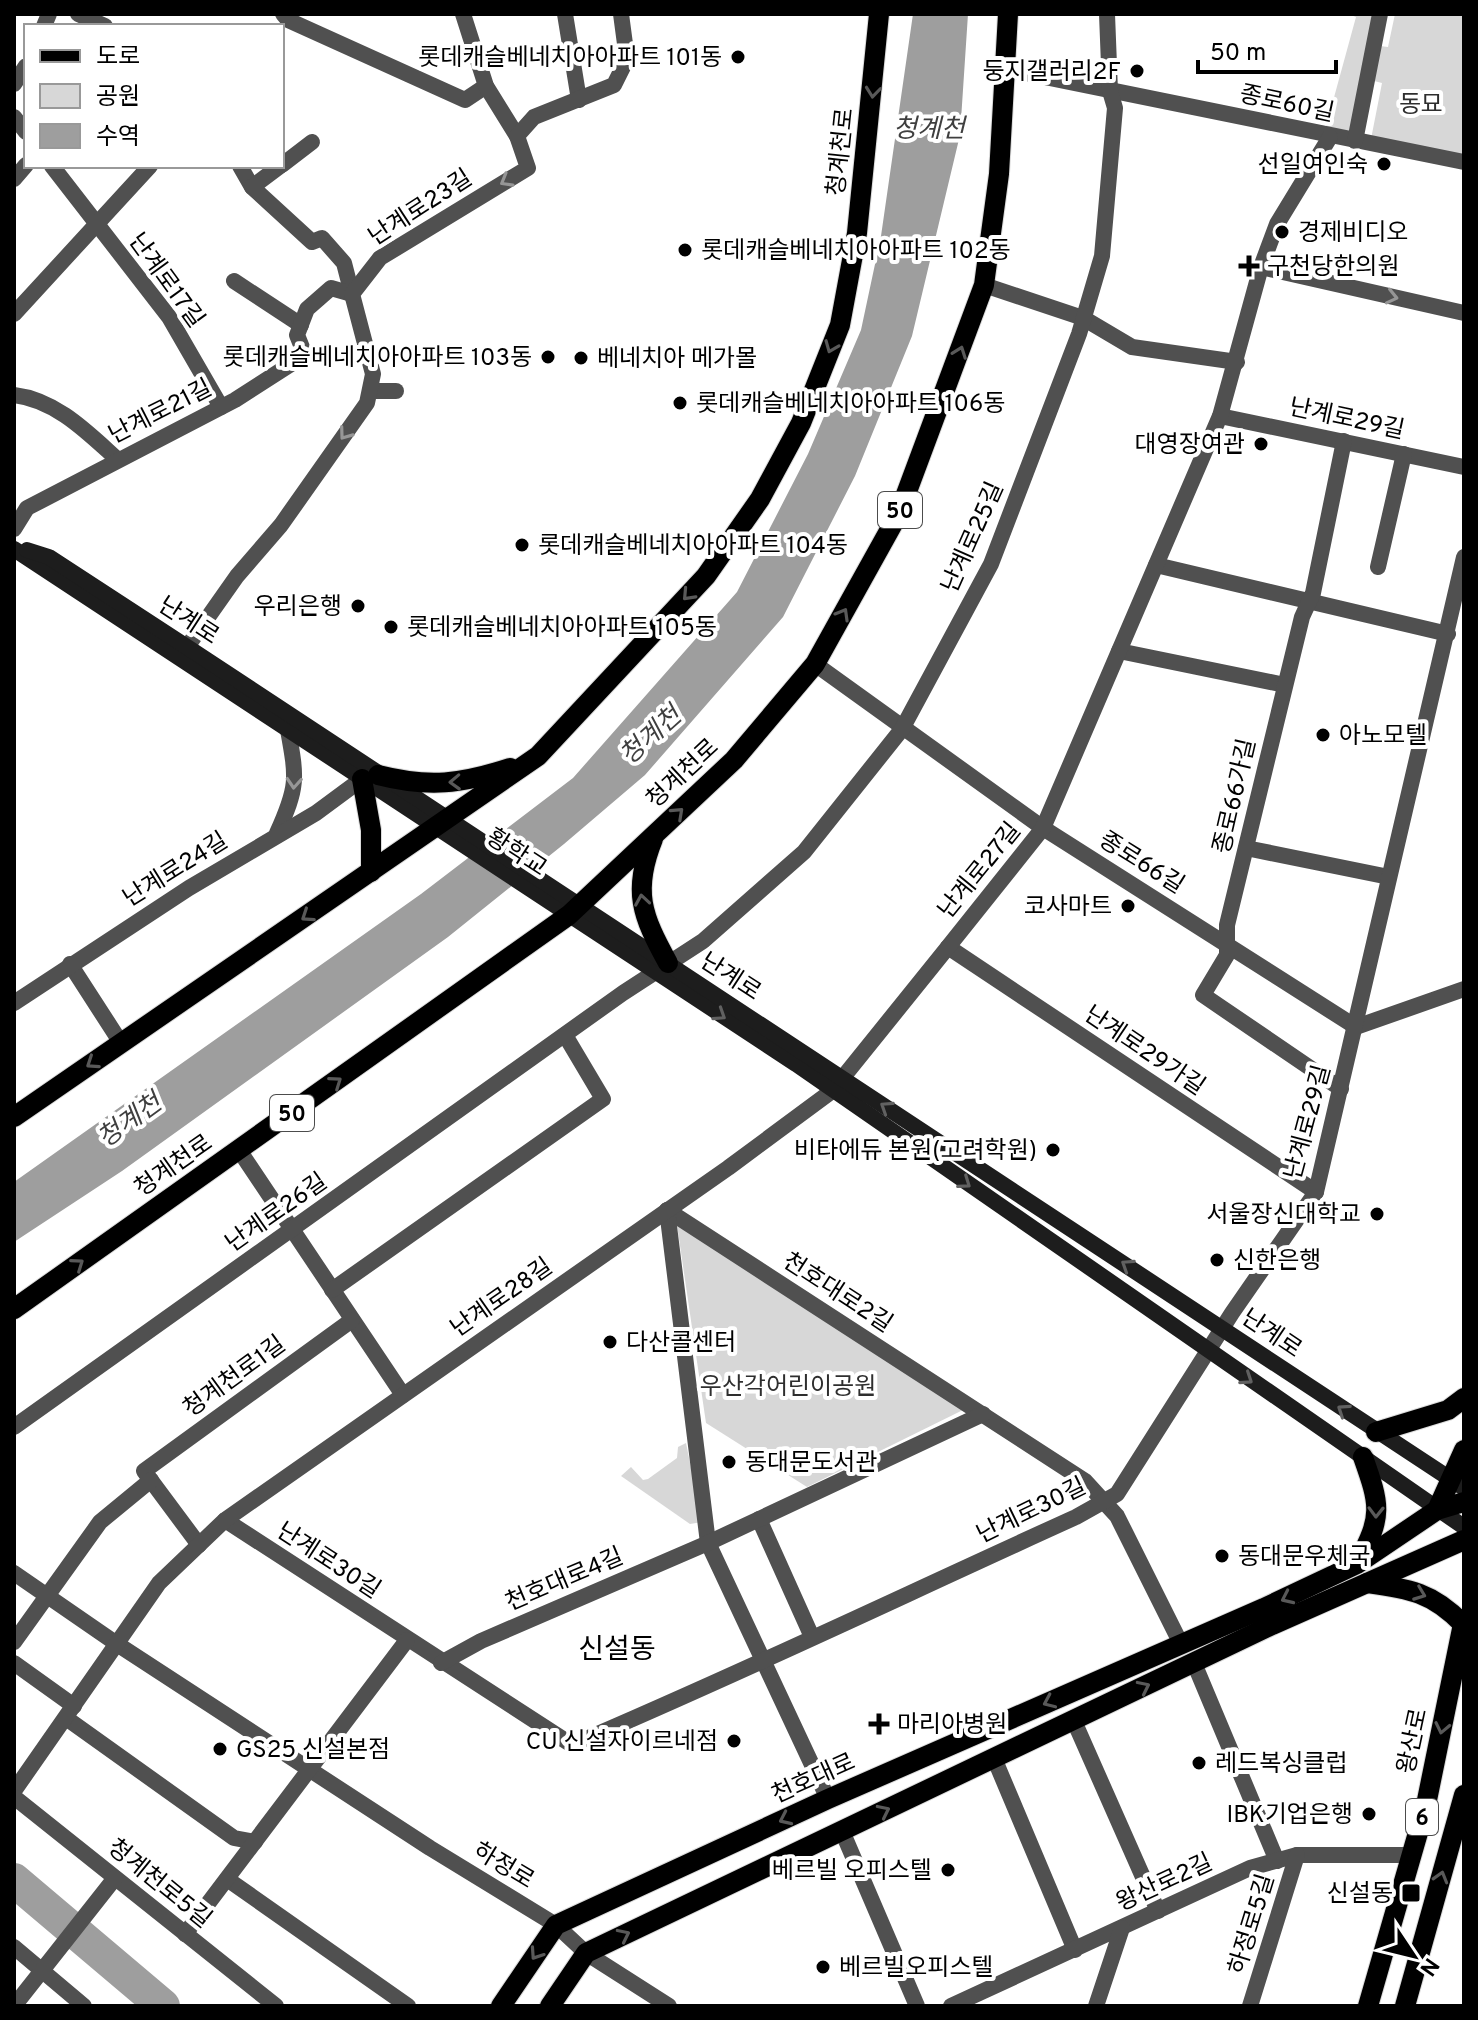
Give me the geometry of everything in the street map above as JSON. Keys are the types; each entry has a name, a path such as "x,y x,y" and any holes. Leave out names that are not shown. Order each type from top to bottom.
{"main road":[{"name":"청계천로","path":"14,1117 371,872 447,828 529,762 706,576 760,499 801,423 843,310 857,233 879,14"},
{"name":"청계천로","path":"14,1309 239,1150 568,906 654,835 757,736 815,664 899,513 984,285 999,174 1008,14"},
{"name":"난계로","path":"14,547 49,557 187,647 447,828"},
{"name":"난계로","path":"14,547 288,730 370,777"},
{"path":"371,872 370,777 463,783 529,762"},
{"name":"황학교","path":"447,828 568,906"},
{"path":"654,835 644,862 640,892 646,923 661,968"},
{"name":"난계로","path":"568,906 837,1084 1222,1328 1457,1484"},
{"name":"난계로","path":"837,1084 1207,1352 1464,1527"},
{"path":"1362,1574 1378,1520 1377,1501 1363,1457 1376,1432 1448,1410 1464,1398"},
{"path":"1362,1574 1437,1510 1457,1484 1464,1450"},
{"path":"1437,1510 1464,1502"},
{"path":"550,2006 586,1953 1194,1663 1362,1574 1464,1540"},
{"path":"1362,1574 1419,1591 1446,1606 1464,1622"},
{"name":"천호대로","path":"556,1925 828,1799 1181,1644 1362,1574"},
{"name":"왕산로","path":"1368,2006 1426,1805 1464,1622"},
{"name":"6","path":"1405,2006 1464,1795"},
{"path":"501,2006 556,1925"}],"street":[{"path":"78,14 100,24"},
{"path":"463,14 486,86 517,136 534,117 614,85 627,59 621,14"},
{"path":"565,14 579,100"},
{"name":"난계로25길","path":"661,968 703,941 804,852 902,729 991,564 1083,318 1102,256 1115,108 1110,91 1107,14"},
{"path":"1355,141 1380,14"},
{"path":"287,19 465,100 486,86"},
{"name":"종로60길","path":"1006,69 1464,162"},
{"name":"난계로23길","path":"352,294 380,258 528,168 517,136"},
{"name":"난계로27길","path":"837,1084 1043,828 1220,416 1261,267 1277,224 1330,137"},
{"path":"284,163 312,142"},
{"path":"54,168 96,224"},
{"name":"난계로17길","path":"14,314 148,168"},
{"path":"187,647 237,576 281,525 367,403 373,374 344,263 322,238 312,242 252,187 241,168"},
{"path":"252,187 277,168"},
{"name":"난계로17길","path":"96,224 169,317 221,407"},
{"path":"1261,267 1464,313"},
{"path":"234,281 301,325 307,309 331,288 352,294"},
{"path":"984,285 1083,318 1132,347 1237,362"},
{"name":"난계로21길","path":"14,529 27,508 221,407 305,355 297,335 301,325"},
{"path":"370,391 396,391"},
{"path":"14,395 29,397 63,413 117,459"},
{"name":"난계로29길","path":"1220,416 1464,467"},
{"name":"종로66가길","path":"1341,1089 1203,995 1227,955 1227,925 1285,685 1313,593 1344,441"},
{"path":"1378,567 1404,454"},
{"name":"난계로29길","path":"1207,1352 1316,1192 1356,1027 1358,1001 1464,557"},
{"path":"1156,565 1296,597 1308,604 1448,634"},
{"path":"1119,651 1285,685"},
{"name":"종로66길","path":"815,664 1043,828 1356,1027"},
{"path":"277,833 293,798 297,776 288,730"},
{"name":"난계로24길","path":"14,1003 70,964 370,777"},
{"path":"1246,848 1389,877"},
{"name":"난계로29가길","path":"948,947 1316,1192"},
{"path":"70,964 121,1043"},
{"name":"난계로26길","path":"14,1427 661,968"},
{"path":"1356,1027 1464,989"},
{"path":"332,1290 603,1099 565,1035"},
{"name":"난계로28길","path":"14,1794 159,1583 225,1520 667,1210 837,1084"},
{"path":"239,1150 291,1232 403,1395"},
{"path":"667,1210 708,1543 828,1799"},
{"name":"천호대로2길","path":"667,1210 1085,1481 1117,1516 1181,1644"},
{"name":"청계천로1길","path":"147,1476 352,1320"},
{"name":"난계로30길","path":"225,1520 441,1663 572,1745 762,1663 1117,1494 1207,1352"},
{"path":"708,1543 983,1414"},
{"path":"14,1642 100,1522 147,1476 199,1545"},
{"path":"759,1519 812,1637"},
{"name":"천호대로4길","path":"441,1663 481,1641 708,1543"},
{"name":"하정로","path":"14,1573 310,1770 556,1925 586,1953 669,2006"},
{"path":"185,1934 407,1640"},
{"path":"14,1663 70,1712 234,1838 255,1842"},
{"path":"1194,1663 1277,1861"},
{"path":"1074,1721 1158,1911"},
{"path":"994,1758 1075,1950"},
{"name":"청계천로5길","path":"14,1794 276,2006"},
{"path":"842,1831 917,2006"},
{"name":"왕산로2길","path":"951,2006 1250,1868 1297,1855 1411,1855"},
{"name":"하정로5길","path":"1250,2006 1297,1855"},
{"path":"14,2006 115,1878"},
{"path":"227,1879 408,2006"},
{"path":"1096,2006 1122,1928"},
{"path":"14,1947 84,2006"}],"green space":[{"path":"1348,14 1376,14 1351,137 1324,134 1356,17"},
{"name":"동묘","path":"1395,14 1464,14 1464,156 1371,139 1382,83 1374,81 1380,46 1388,47"},
{"name":"우산각어린이공원","path":"677,1225 963,1410 807,1487 706,1423"},
{"path":"686,1443 702,1522 690,1524 621,1476 631,1467 643,1480 648,1479 677,1458 678,1447"}],"water":[{"name":"청계천","path":"913,14 968,14 960,135 912,336 855,476 783,617 645,775 564,844 448,937 122,1171 14,1242 14,1182 421,894 573,778 737,592 808,454 861,330 881,236"}],"waterway":[{"path":"14,1880 163,2006"}],"place":[{"name":"롯데캐슬베네치아아파트 101동","path":"738,57"},
{"name":"둥지갤러리2F","path":"1137,71"},
{"name":"선일여인숙","path":"1384,164"},
{"name":"경제비디오","path":"1282,232"},
{"name":"롯데캐슬베네치아아파트 102동","path":"685,250"},
{"name":"구천당한의원","path":"1249,266"},
{"name":"롯데캐슬베네치아아파트 103동","path":"548,357"},
{"name":"베네치아 메가몰","path":"581,358"},
{"name":"롯데캐슬베네치아아파트 106동","path":"680,403"},
{"name":"대영장여관","path":"1261,444"},
{"name":"롯데캐슬베네치아아파트 104동","path":"522,545"},
{"name":"우리은행","path":"358,606"},
{"name":"롯데캐슬베네치아아파트 105동","path":"391,627"},
{"name":"아노모텔","path":"1323,735"},
{"name":"코사마트","path":"1128,906"},
{"name":"비타에듀 본원(고려학원)","path":"1053,1150"},
{"name":"서울장신대학교","path":"1377,1214"},
{"name":"신한은행","path":"1217,1260"},
{"name":"다산콜센터","path":"610,1342"},
{"name":"동대문도서관","path":"729,1462"},
{"name":"동대문우체국","path":"1222,1556"},
{"name":"마리아병원","path":"879,1724"},
{"name":"CU 신설자이르네점","path":"734,1741"},
{"name":"GS25 신설본점","path":"220,1749"},
{"name":"레드복싱클럽","path":"1199,1763"},
{"name":"IBK기업은행","path":"1369,1814"},
{"name":"베르빌 오피스텔","path":"948,1870"},
{"name":"신설동","path":"1411,1893"},
{"name":"베르빌오피스텔","path":"823,1967"}],"district":[{"name":"신설동","path":"617,1648"}]}
